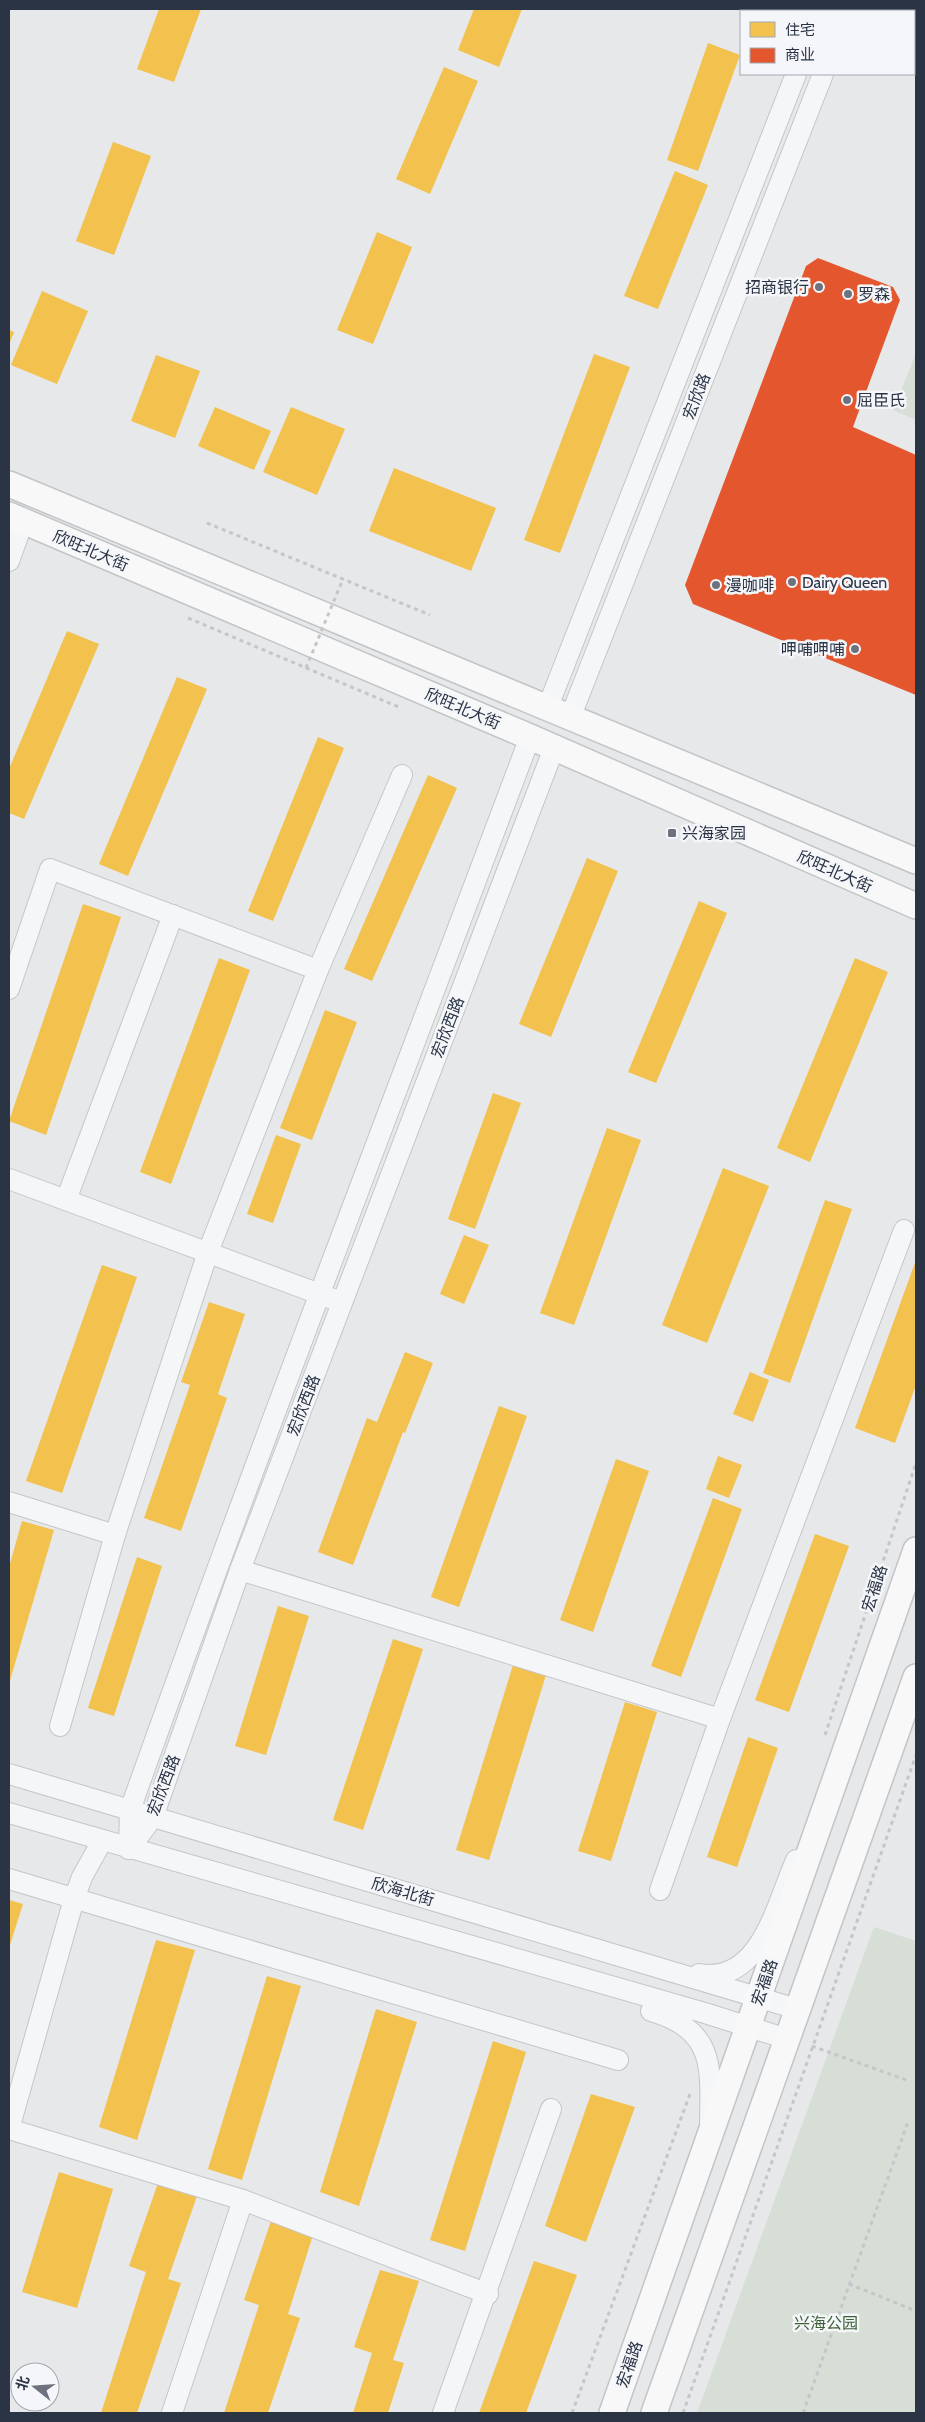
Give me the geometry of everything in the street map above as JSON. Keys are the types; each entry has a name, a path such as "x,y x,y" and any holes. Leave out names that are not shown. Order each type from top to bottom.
{"main road":[{"name":"欣旺北大街","path":"9,484 916,861"},
{"name":"欣旺北大街","path":"16,518 530,737 911,906"},
{"name":"宏福路","path":"612,2413 916,1550"},
{"path":"654,2413 916,1677"}],"street":[{"name":"宏欣路","path":"547,709 796,75"},
{"name":"宏欣路","path":"570,718 823,75"},
{"path":"9,561 16,518"},
{"name":"宏欣西路","path":"129,1849 130,1810 218,1563 322,1294 530,737"},
{"name":"宏欣西路","path":"129,1849 153,1817 240,1570 554,748"},
{"path":"60,1726 115,1535 208,1252 318,970 402,775"},
{"path":"9,989 50,869 318,970"},
{"path":"66,1200 173,915"},
{"path":"9,1179 342,1302"},
{"path":"660,1890 720,1719 904,1230"},
{"path":"9,1502 115,1535"},
{"path":"240,1570 720,1719"},
{"name":"欣海北街","path":"9,1774 797,2009"},
{"path":"657,1966 709,1975 733,1970 746,1960 763,1940 803,1844 833,1785"},
{"path":"9,1813 749,2026 787,2039"},
{"path":"102,1841 82,1877 74,1899 9,2129 242,2200 488,2294"},
{"path":"9,1879 618,2060"},
{"path":"514,1959 574,1988 672,2017 688,2028 703,2047 711,2072 709,2137"},
{"path":"444,2413 488,2294 552,2108"},
{"path":"172,2413 242,2200"}],"path":[{"path":"207,523 430,615"},
{"path":"306,668 343,579"},
{"path":"188,618 406,710"},
{"name":"宏福路","path":"825,1736 916,1463"},
{"path":"683,2413 916,1755"},
{"path":"812,2046 910,2081"},
{"path":"572,2413 690,2093"},
{"path":"803,2413 908,2122"},
{"path":"849,2284 916,2312"}],"green space":[{"path":"916,354 916,420 893,410"},
{"name":"兴海公园","path":"874,1927 916,1941 916,2413 697,2413"}],"building: 住宅":[{"path":"159,9 201,9 174,82 137,69"},
{"path":"474,9 522,9 499,67 458,50"},
{"path":"708,43 740,55 698,171 667,160"},
{"path":"444,67 478,81 430,194 396,179"},
{"path":"113,142 151,156 114,255 76,241"},
{"path":"675,171 708,185 658,309 624,296"},
{"path":"377,232 412,247 373,344 337,330"},
{"path":"42,291 88,311 57,384 11,365"},
{"path":"9,330 14,332 9,345"},
{"path":"594,354 630,367 560,553 524,540"},
{"path":"156,355 200,371 175,438 131,421"},
{"path":"215,407 271,431 254,470 198,446"},
{"path":"291,407 345,429 317,495 263,472"},
{"path":"394,468 496,508 471,571 369,531"},
{"path":"67,631 99,644 24,819 9,813 9,769"},
{"path":"177,677 207,689 128,876 99,864"},
{"path":"318,737 344,748 273,921 248,911"},
{"path":"428,775 457,788 372,981 344,969"},
{"path":"587,858 618,871 551,1037 519,1024"},
{"path":"699,901 727,913 656,1083 628,1072"},
{"path":"83,904 121,917 46,1135 9,1121"},
{"path":"219,958 250,970 171,1184 140,1172"},
{"path":"855,958 888,972 810,1162 777,1148"},
{"path":"325,1010 357,1022 312,1140 280,1128"},
{"path":"493,1093 521,1103 475,1229 448,1219"},
{"path":"607,1128 641,1140 574,1325 540,1313"},
{"path":"276,1135 301,1144 273,1223 247,1214"},
{"path":"723,1168 769,1186 707,1343 662,1325"},
{"path":"825,1200 852,1209 790,1383 763,1373"},
{"path":"464,1235 489,1245 464,1304 440,1294"},
{"path":"916,1260 916,1385 895,1443 855,1428"},
{"path":"102,1265 137,1277 62,1493 26,1481"},
{"path":"209,1302 245,1314 218,1394 227,1398 181,1531 144,1518 190,1385 181,1382"},
{"path":"405,1352 433,1363 405,1433 403,1432 353,1565 318,1552 367,1418 377,1422"},
{"path":"750,1372 769,1380 753,1422 733,1414"},
{"path":"499,1406 527,1416 459,1607 431,1597"},
{"path":"718,1456 742,1465 729,1498 706,1489"},
{"path":"616,1459 649,1471 593,1632 560,1620"},
{"path":"713,1498 742,1509 681,1677 651,1666"},
{"path":"22,1521 54,1530 9,1684 9,1567"},
{"path":"815,1534 849,1546 789,1712 755,1700"},
{"path":"137,1557 162,1566 114,1716 88,1708"},
{"path":"278,1606 309,1616 266,1755 235,1746"},
{"path":"393,1639 423,1649 363,1830 333,1820"},
{"path":"513,1665 546,1675 489,1860 456,1850"},
{"path":"625,1702 657,1712 611,1861 578,1851"},
{"path":"748,1737 778,1748 737,1867 707,1857"},
{"path":"9,1900 23,1904 9,1948"},
{"path":"156,1940 195,1950 137,2140 99,2127"},
{"path":"267,1976 301,1986 242,2180 208,2169"},
{"path":"376,2009 417,2022 359,2206 320,2192"},
{"path":"493,2041 526,2052 465,2251 430,2240"},
{"path":"591,2094 635,2107 586,2242 545,2226"},
{"path":"59,2172 113,2189 77,2308 22,2292"},
{"path":"158,2183 197,2196 168,2279 181,2283 137,2413 101,2413 146,2272 129,2266"},
{"path":"271,2221 313,2235 288,2314 300,2318 268,2413 224,2413 259,2305 244,2300"},
{"path":"534,2261 577,2275 526,2413 479,2413"},
{"path":"380,2270 419,2281 393,2360 404,2363 388,2413 353,2413 372,2353 354,2347"}],"building: 商业":[{"path":"818,258 893,287 900,300 853,427 916,455 916,695 693,604 685,585 806,266"}],"place":[{"name":"招商银行","path":"819,287"},
{"name":"罗森","path":"848,294"},
{"name":"屈臣氏","path":"847,400"},
{"name":"Dairy Queen","path":"792,582"},
{"name":"漫咖啡","path":"716,585"},
{"name":"呷哺呷哺","path":"855,649"},
{"name":"兴海家园","path":"672,833"}]}
